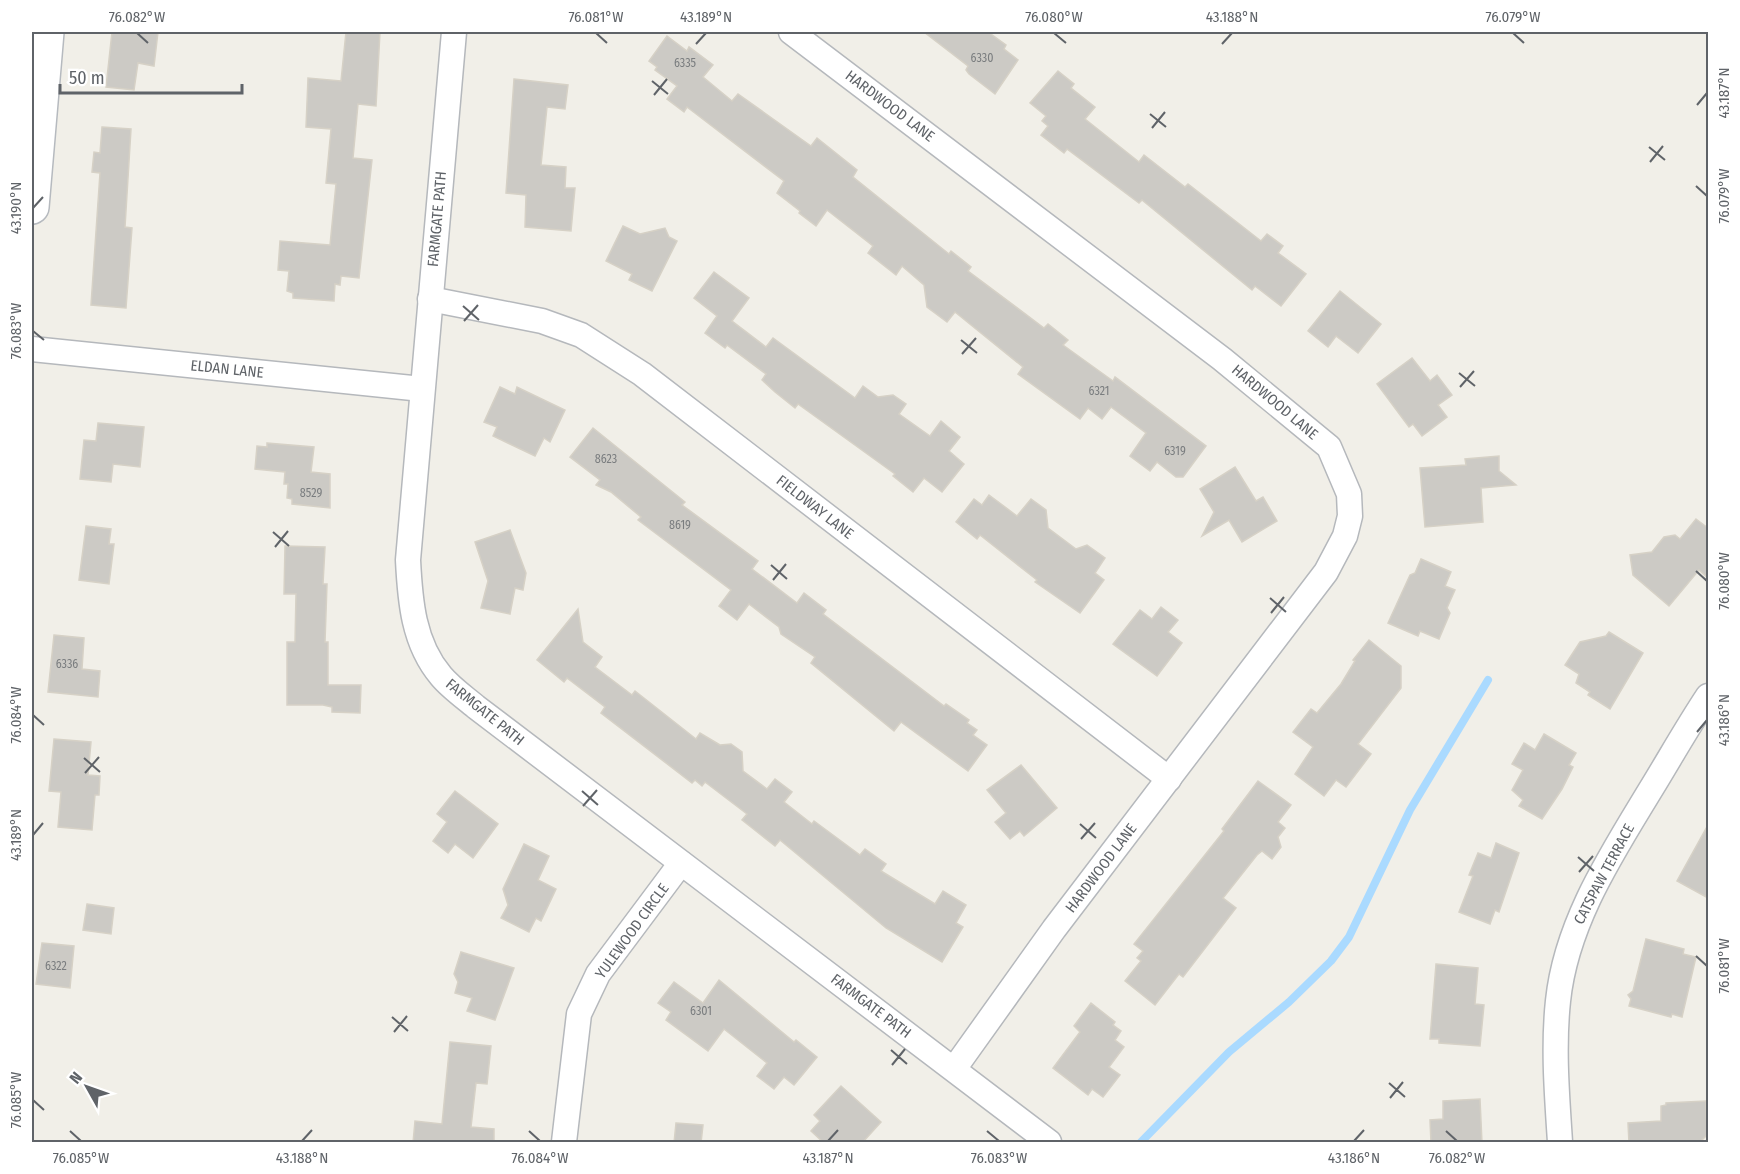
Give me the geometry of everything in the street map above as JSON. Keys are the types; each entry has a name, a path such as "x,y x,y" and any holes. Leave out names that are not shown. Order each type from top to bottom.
{"street":[{"path":"32,207 47,32"},
{"name":"FARMGATE PATH","path":"454,32 408,560 411,613 428,655 441,676 476,707 1049,1143"},
{"name":"HARDWOOD LANE","path":"791,32 1222,359 1329,447 1349,494 1350,516 1346,536 1326,572 1054,929 954,1069"},
{"name":"FIELDWAY LANE","path":"430,299 542,321 581,335 642,374 1169,779"},
{"name":"ELDAN LANE","path":"32,348 422,389"},
{"name":"CATSPAW TERRACE","path":"1560,1143 1556,1068 1557,1001 1566,954 1581,915 1619,842 1708,696"},
{"name":"YULEWOOD CIRCLE","path":"564,1143 579,1014 598,974 681,863"}],"building":[{"path":"112,32 158,32 154,66 138,63 134,90 106,87"},
{"path":"346,32 380,32 376,106 358,104 353,158 372,160 359,278 341,276 340,285 335,284 334,301 293,298 293,293 287,291 289,271 278,270 280,241 330,245 336,184 326,183 331,129 306,127 308,78 341,81"},
{"path":"924,32 988,32 1006,45 1004,49 1018,60 995,94 969,74 966,70 968,66"},
{"path":"667,36 687,51 689,47 713,65 703,77 732,101 738,94 811,146 817,138 857,170 853,177 949,254 951,251 971,267 968,271 1044,328 1048,324 1068,340 1063,345 1113,381 1115,377 1206,446 1183,477 1176,477 1157,462 1150,471 1130,456 1146,433 1111,407 1102,419 1088,408 1080,419 1018,374 1023,367 955,312 947,322 927,307 924,285 902,266 896,275 868,253 873,246 827,210 816,226 799,213 800,211 777,193 784,181 687,107 684,112 667,99 677,86 655,70 657,67 649,61"},
{"path":"1058,71 1074,84 1071,88 1095,107 1085,119 1139,162 1144,155 1185,187 1188,184 1261,241 1267,234 1283,246 1278,253 1306,274 1281,306 1255,286 1252,290 1142,200 1139,203 1067,149 1064,153 1041,135 1048,126 1042,121 1046,116 1030,103"},
{"path":"514,79 568,85 565,109 547,107 541,165 566,167 565,188 575,188 571,231 525,227 526,195 506,193"},
{"path":"102,127 131,129 125,227 132,228 126,308 91,305 100,173 92,172 94,152 100,153"},
{"path":"623,226 640,234 665,228 669,237 677,241 652,291 629,280 632,274 606,261"},
{"path":"714,272 749,298 732,321 766,347 773,338 855,398 863,386 878,397 893,395 906,404 899,414 930,436 941,421 960,437 949,451 964,464 942,492 924,478 913,492 893,476 895,474 798,404 795,408 762,380 766,374 727,345 725,348 705,333 717,316 694,298"},
{"path":"1340,291 1381,324 1358,353 1336,336 1328,347 1308,331"},
{"path":"1412,358 1430,381 1437,375 1452,395 1438,405 1447,417 1422,436 1413,424 1409,427 1377,384"},
{"path":"500,387 515,394 517,387 565,410 550,442 544,438 535,456 493,436 497,427 484,422"},
{"path":"98,423 144,427 140,467 113,464 111,482 80,479 84,440 96,441"},
{"path":"593,428 685,502 682,505 758,561 752,569 797,603 804,593 826,610 823,614 944,706 946,704 969,720 967,723 977,730 973,735 987,745 968,771 901,722 894,731 811,663 815,657 781,634 779,627 749,604 737,620 719,606 731,590 638,520 641,517 611,492 596,485 600,480 570,457"},
{"path":"267,443 314,447 311,472 330,474 330,508 292,504 292,499 287,498 288,484 284,484 285,472 255,469 257,446 267,447"},
{"path":"1499,456 1499,471 1516,485 1481,488 1483,522 1425,527 1420,468 1466,465 1465,459"},
{"path":"1235,467 1256,501 1263,497 1277,521 1242,542 1229,520 1202,536 1214,512 1200,489"},
{"path":"989,495 1017,516 1031,499 1046,510 1048,528 1076,549 1087,545 1105,558 1095,573 1104,580 1080,613 1035,582 1037,580 980,535 977,539 956,522 974,499 982,505"},
{"path":"1696,519 1708,528 1708,578 1699,570 1669,606 1633,575 1630,555 1652,552 1664,537 1675,535 1680,539"},
{"path":"86,526 111,529 109,544 114,544 109,584 79,580"},
{"path":"510,530 526,573 523,590 515,588 510,614 481,608 488,581 475,542"},
{"path":"285,546 325,547 323,584 327,584 325,642 328,642 328,685 361,685 360,713 332,712 332,707 323,705 287,705 287,642 295,642 296,594 284,594"},
{"path":"1421,559 1451,572 1445,586 1455,590 1447,608 1450,613 1439,639 1420,631 1418,636 1388,623 1410,575 1415,573"},
{"path":"1161,607 1178,620 1168,632 1182,643 1157,676 1113,644 1140,610 1152,619"},
{"path":"578,609 583,642 602,657 595,667 632,695 635,691 696,739 700,733 720,745 731,744 742,752 743,771 767,789 775,779 792,792 784,802 812,824 814,821 860,855 865,849 886,864 881,871 935,904 943,891 966,905 956,923 963,927 942,962 886,928 780,840 775,846 742,820 747,814 705,782 702,786 695,780 692,783 601,713 605,707 567,678 564,682 537,660"},
{"path":"1609,632 1643,653 1610,709 1588,695 1590,692 1576,683 1579,674 1565,665 1580,642 1606,636"},
{"path":"54,635 84,638 82,669 100,671 98,697 48,692"},
{"path":"1369,640 1401,666 1401,688 1358,744 1371,754 1346,787 1336,780 1324,796 1295,774 1313,747 1293,732 1311,709 1317,713 1341,684 1355,661 1353,660"},
{"path":"1544,734 1576,753 1569,765 1573,767 1562,789 1542,819 1519,806 1523,800 1512,790 1523,770 1512,764 1524,743 1535,750"},
{"path":"54,739 91,742 88,775 100,776 99,795 95,795 92,830 58,827 61,792 49,791"},
{"path":"1021,765 1057,808 1024,836 1020,831 1010,839 995,822 1006,813 987,790"},
{"path":"1258,781 1291,805 1278,822 1285,828 1278,837 1281,847 1272,859 1262,851 1257,855 1223,898 1236,908 1183,977 1179,974 1155,1005 1125,981 1141,961 1137,958 1143,951 1134,944 1224,831 1222,829"},
{"path":"455,791 498,824 473,858 455,844 448,853 433,841 447,822 437,814"},
{"path":"1708,825 1708,898 1677,881"},
{"path":"1496,843 1519,853 1499,912 1495,910 1490,924 1459,912 1473,876 1469,875 1478,853 1491,858"},
{"path":"524,844 549,856 538,880 556,889 541,921 536,918 529,932 501,918 508,905 503,889"},
{"path":"87,904 114,908 111,934 83,930"},
{"path":"1646,939 1684,949 1683,954 1696,957 1682,1017 1672,1014 1671,1017 1629,1006 1631,999 1628,995 1633,991"},
{"path":"42,943 74,946 70,988 36,984"},
{"path":"461,952 514,968 495,1020 467,1011 472,998 455,993 458,982 454,974"},
{"path":"1436,964 1478,968 1475,1004 1484,1005 1480,1046 1439,1043 1439,1039 1430,1039"},
{"path":"719,980 794,1042 796,1040 817,1057 794,1085 784,1077 774,1089 757,1076 767,1063 724,1029 708,1051 666,1020 671,1012 658,1003 674,982 703,1003"},
{"path":"1091,1003 1115,1022 1113,1025 1121,1031 1115,1040 1124,1047 1109,1067 1120,1075 1103,1097 1092,1089 1088,1095 1053,1068 1080,1032 1074,1026"},
{"path":"450,1042 491,1046 487,1084 476,1083 471,1127 494,1129 494,1143 413,1143 415,1121 442,1124"},
{"path":"841,1086 881,1122 862,1143 824,1143 811,1131 820,1121 814,1115"},
{"path":"1480,1099 1482,1143 1431,1143 1430,1120 1443,1119 1443,1101"},
{"path":"1706,1101 1707,1135 1699,1143 1629,1143 1628,1123 1661,1121 1661,1106 1666,1103"},
{"path":"676,1123 703,1125 701,1143 674,1143"}],"waterway":[{"path":"1141,1142 1229,1052 1289,1002 1331,961 1349,937 1410,810 1488,680"}]}
